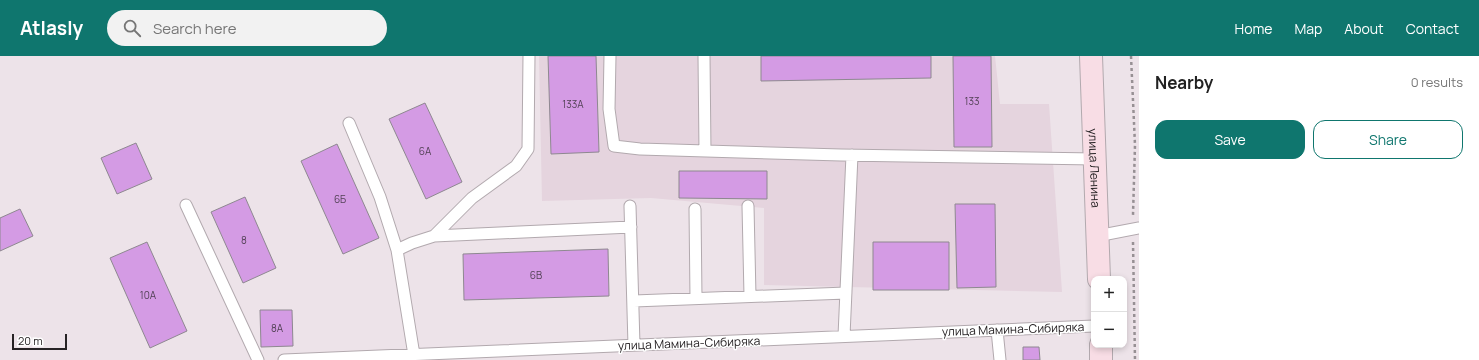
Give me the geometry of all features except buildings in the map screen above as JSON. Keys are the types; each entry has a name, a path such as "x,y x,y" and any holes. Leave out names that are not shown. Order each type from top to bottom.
{"main road":[{"name":"улица Ленина","path":"1091,56 1098,276"},
{"path":"1101,348 1101,360"}],"lane":[{"path":"434,236 472,198 516,166 528,149 529,56"},
{"path":"610,56 609,109 614,146 640,149 852,155 1095,159"},
{"path":"704,56 705,151"},
{"path":"349,123 380,197 397,250 414,355"},
{"path":"844,336 852,155"},
{"path":"186,205 258,360"},
{"path":"630,206 634,300 634,345"},
{"path":"748,206 750,296"},
{"path":"695,209 696,298"},
{"path":"397,250 412,243 434,236 631,227"},
{"path":"1097,236 1136,229"},
{"path":"634,300 846,293"},
{"name":"улица Мамина-Сибиряка","path":"284,360 370,358 414,355 506,355 634,345 1091,326"},
{"path":"997,330 1000,360"}],"path":[{"path":"1131,56 1135,146 1135,360"}],"shaded area":[{"path":"539,56 995,56 1000,104 1049,104 1062,292 764,285 764,208 651,198 542,201"}]}
